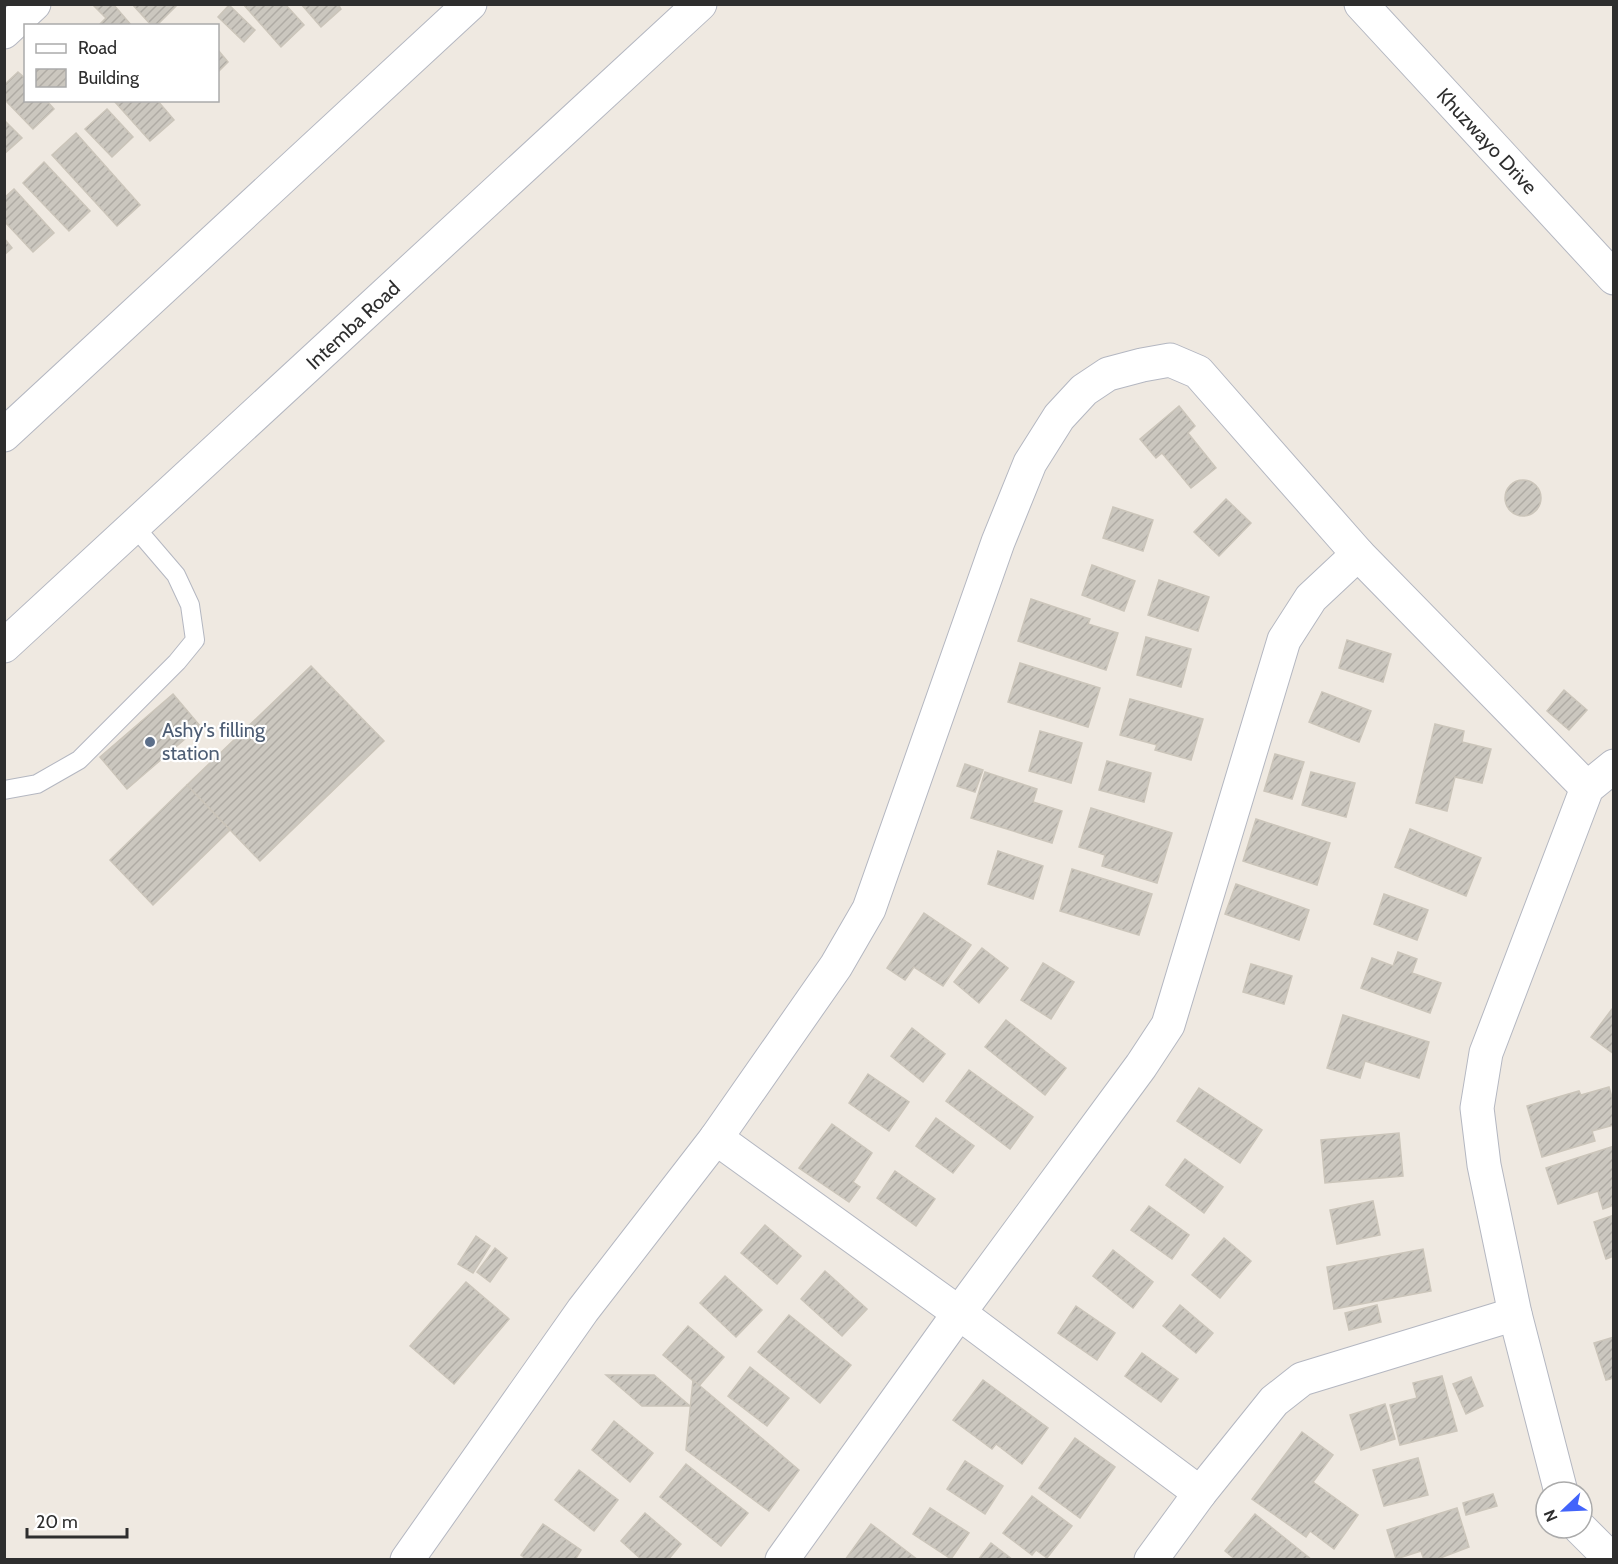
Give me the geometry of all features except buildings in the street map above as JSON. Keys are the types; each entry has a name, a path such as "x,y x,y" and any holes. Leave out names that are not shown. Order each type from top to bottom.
{"street":[{"path":"4,32 34,4"},
{"path":"4,435 470,4"},
{"name":"Intemba Road","path":"4,646 700,4"},
{"name":"Khuzwayo Drive","path":"1360,4 1614,278"},
{"path":"407,1560 583,1310 716,1138 836,966 869,909 994,553 1026,473 1059,417 1084,390 1108,374 1170,360 1198,372 1358,554 1587,788"},
{"path":"782,1560 959,1313 1141,1066 1168,1025 1284,640 1311,598 1358,554"},
{"path":"1558,1480 1515,1314 1484,1165 1477,1108 1486,1053 1587,788 1614,766"},
{"path":"716,1138 959,1313 1200,1493"},
{"path":"1151,1560 1200,1493 1274,1401 1302,1379 1515,1314"},
{"path":"1592,1540 1614,1558"}],"lane":[{"path":"4,790 37,784 79,760 177,662 195,640 190,605 176,575 134,526"}],"place":[{"name":"Ashy's filling station","path":"150,742"}]}
